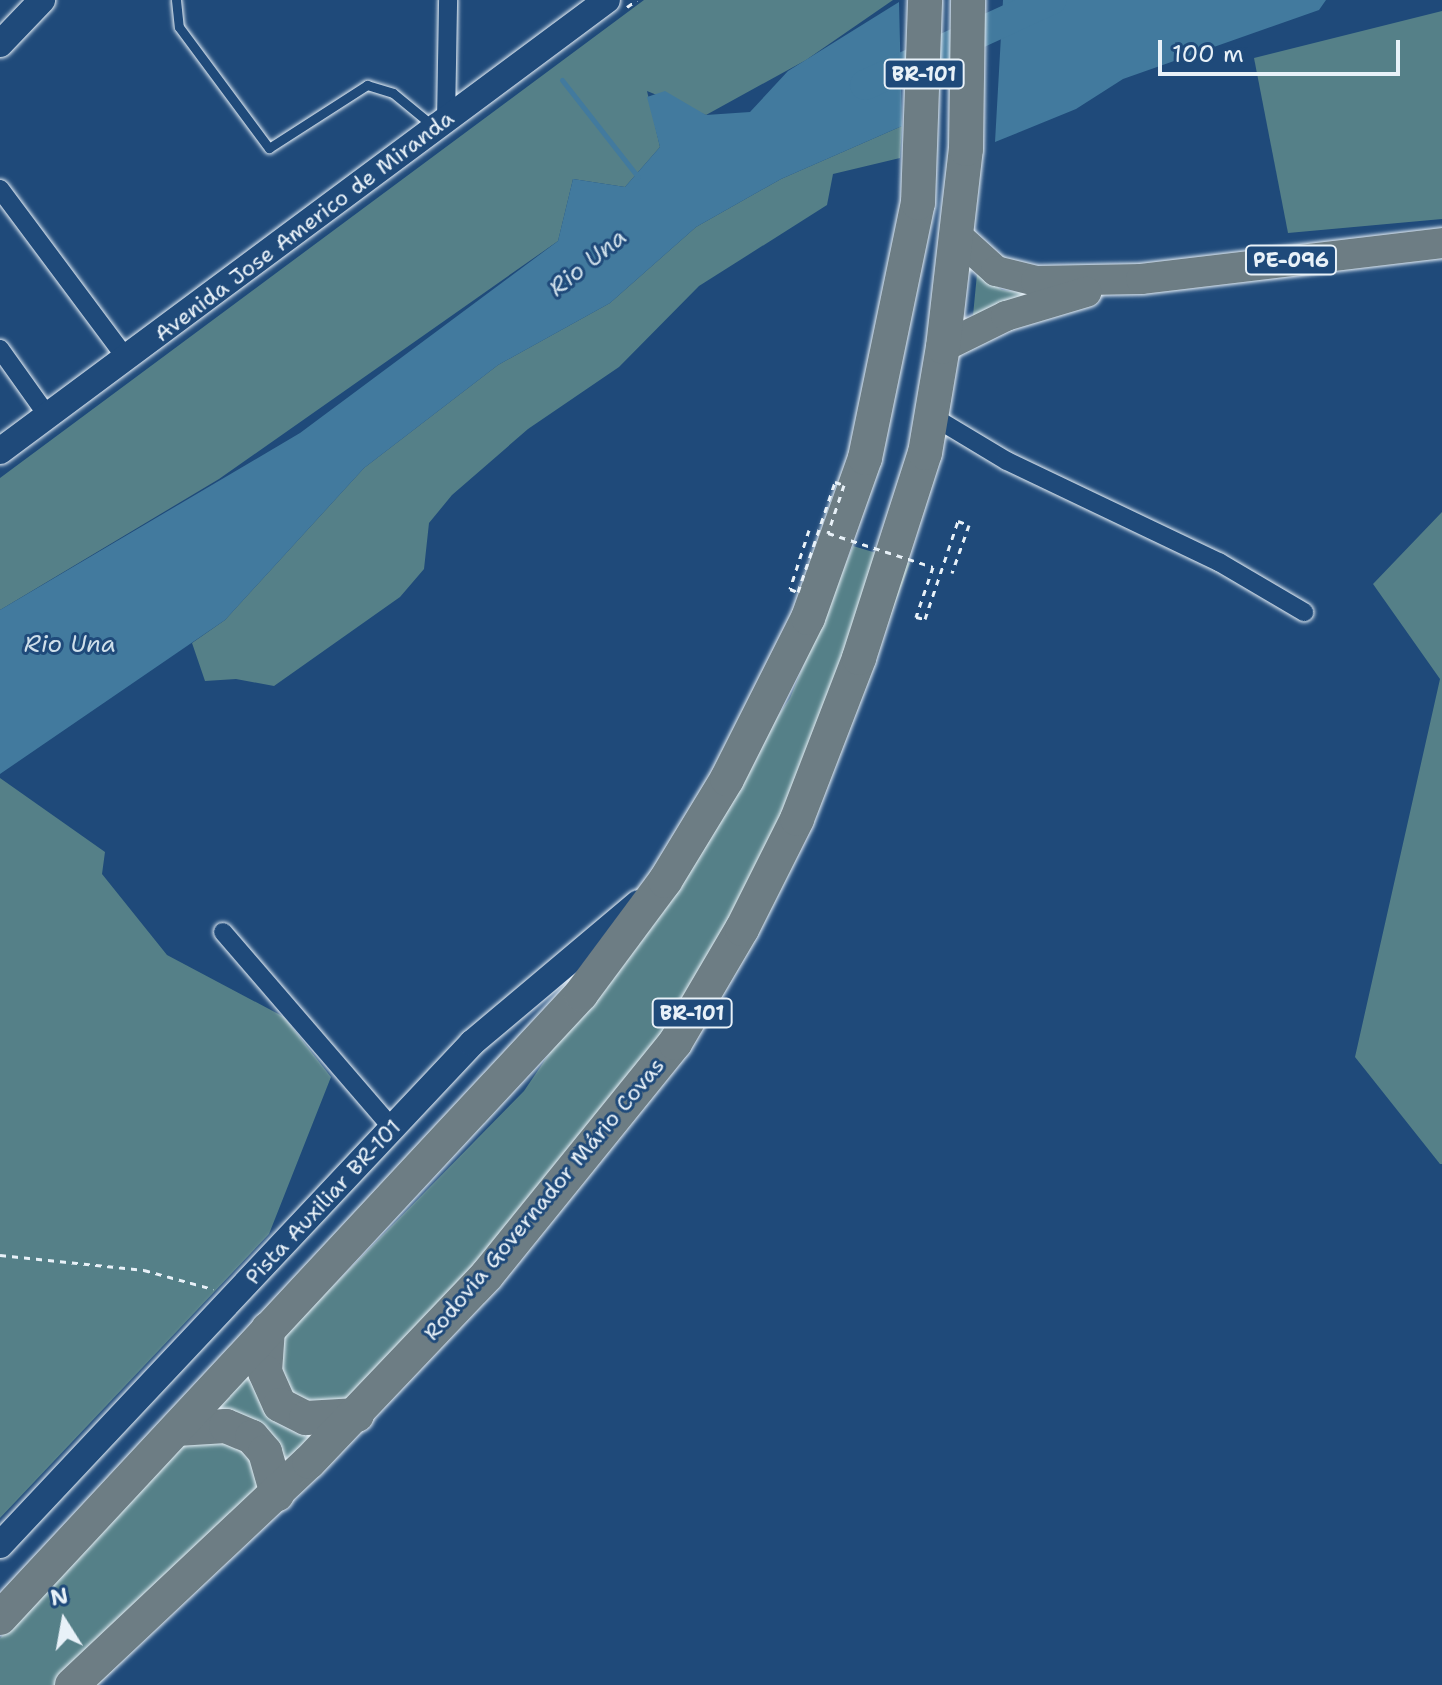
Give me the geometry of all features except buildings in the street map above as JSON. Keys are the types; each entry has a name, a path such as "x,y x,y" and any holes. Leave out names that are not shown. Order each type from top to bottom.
{"highway":[{"name":"BR-101","path":"0,1618 581,994 665,881 781,677 829,562 886,376 924,149 925,0"},
{"name":"Rodovia Governador Mário Covas","path":"72,1685 357,1415 487,1275 675,1043 742,929 797,819 859,658 902,533 932,416 966,149 968,0"},
{"path":"268,1329 265,1372 280,1405 306,1418 357,1415"},
{"path":"177,1429 226,1426 252,1437 265,1452 277,1494"}],"main road":[{"path":"0,44 42,0"},
{"name":"Avenida Jose Americo de Miranda","path":"0,451 441,124 579,10 607,0"},
{"name":"PE-096","path":"956,235 977,257 1013,278 1141,279 1442,243"},
{"name":"PE-096","path":"943,347 1006,316 1141,279"},
{"name":"Pista Auxiliar BR-101","path":"0,1545 500,1016 665,881"}],"street":[{"path":"441,124 448,0"},
{"path":"0,189 126,358"},
{"path":"0,349 47,415"},
{"path":"932,416 1007,461 1219,562 1304,612"},
{"path":"223,932 392,1128"}],"lane":[{"path":"176,0 179,27 269,148 367,85 393,93 441,124"}],"path":[{"path":"809,530 790,589 798,592 835,482 844,485 828,533 933,567 916,617 925,619 958,521 969,525 952,573"},
{"path":"0,1255 144,1270 234,1297"}],"green space":[{"path":"644,0 893,0 806,60 706,115 647,91 660,147 625,187 573,179 558,241 219,479 0,610 0,478"},
{"path":"1442,11 1442,219 1288,233 1254,58"},
{"path":"902,126 900,158 833,174 827,205 699,286 619,367 528,429 452,495 429,523 424,569 400,597 274,686 236,679 205,681 192,643 225,620 364,468 498,365 610,303 696,227 781,179"},
{"path":"977,274 1002,290 1029,293 972,326"},
{"path":"1442,512 1440,1164 1355,1057 1440,679 1373,584"},
{"path":"853,546 910,563 865,686 761,925 360,1424 291,1416 273,1347 524,1091 790,698"},
{"path":"0,778 105,852 102,874 167,955 284,1017 331,1077 269,1234 0,1518"},
{"path":"268,1352 265,1378 331,1437 286,1466 194,1428"},
{"path":"215,1427 280,1468 205,1577 98,1685 0,1685 0,1638 191,1435"}],"water":[{"path":"1003,0 1326,0 1319,10 1123,79 1076,109 995,142"},
{"name":"Rio Una","path":"899,2 902,126 781,179 696,227 610,303 498,365 364,468 225,620 0,774 0,610 300,433 558,241 573,179 625,187 660,147 647,97 665,91 706,115 750,112 788,71"}],"waterway":[{"name":"Rio Una","path":"865,85 1051,0"},
{"path":"562,80 638,177"}]}
